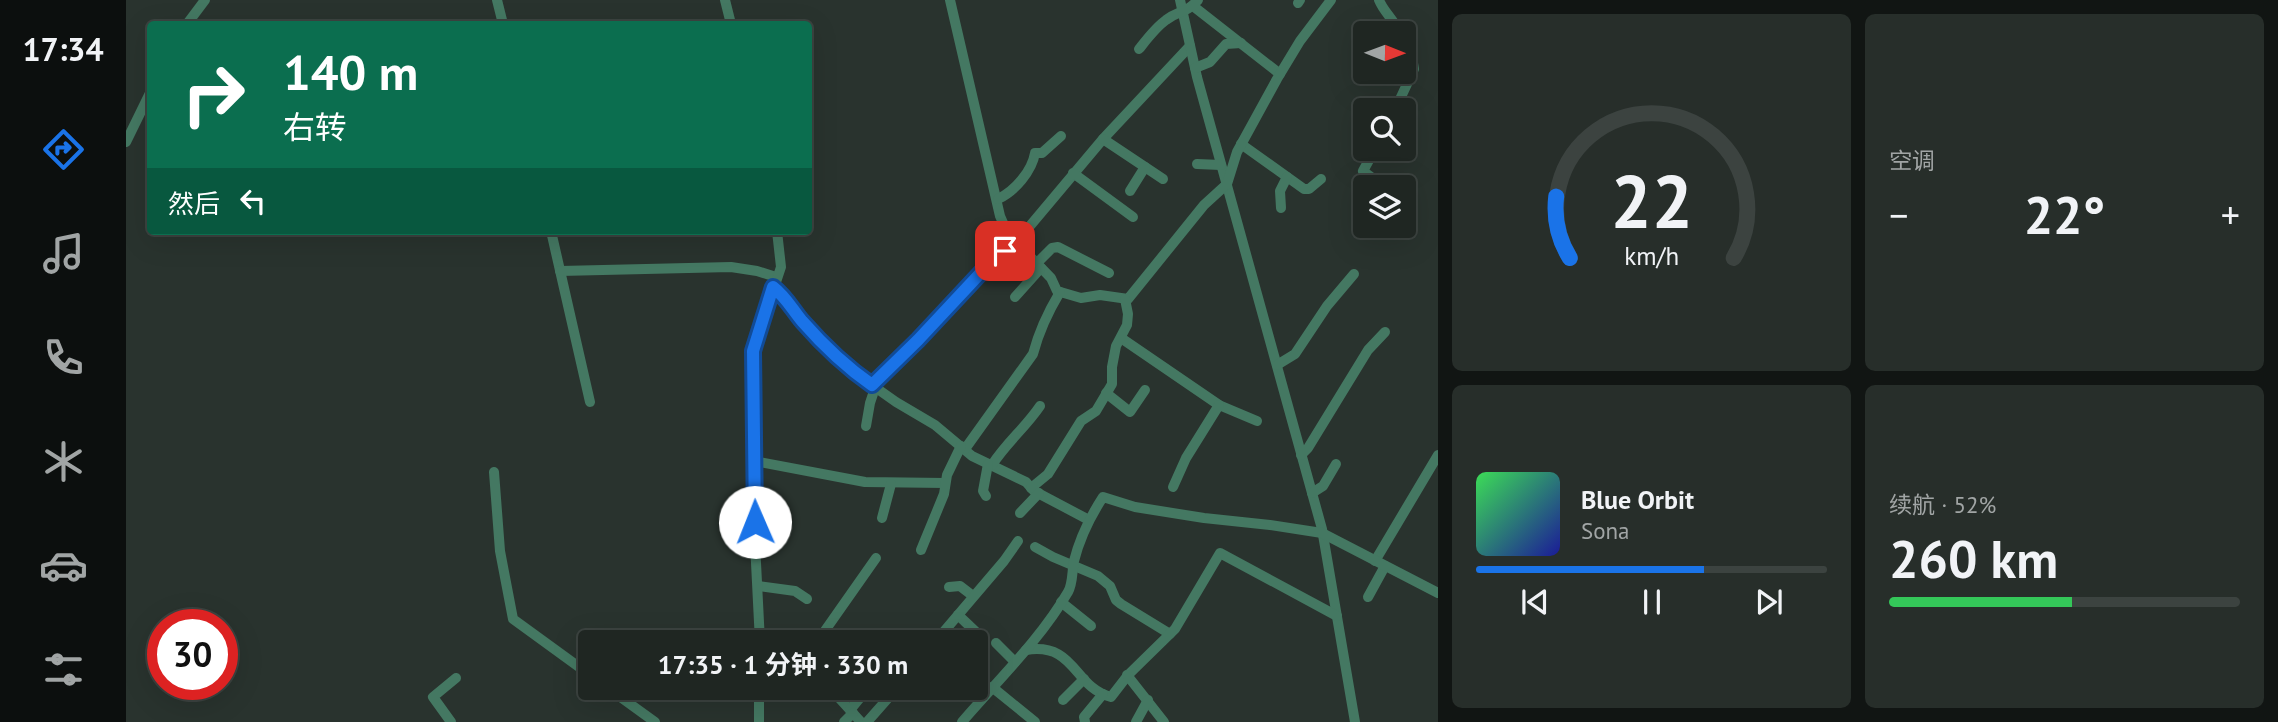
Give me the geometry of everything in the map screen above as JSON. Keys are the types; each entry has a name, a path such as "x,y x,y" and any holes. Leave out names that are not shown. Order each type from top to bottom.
{"street":[{"path":"189,21 205,0"},
{"path":"497,0 502,21"},
{"path":"725,0 730,21"},
{"path":"950,0 1002,222 1060,292 1081,298 1100,295 1125,299 1131,296 1204,205 1227,184 1241,144 1280,74 1300,40 1331,0"},
{"path":"1180,0 1195,68 1322,533 1355,722"},
{"path":"1379,0 1385,14 1393,21"},
{"path":"1139,49 1164,20 1196,3 1280,74"},
{"path":"1195,68 1210,62 1226,44 1241,43"},
{"path":"866,426 874,387 989,264 1005,251 1010,241 1190,46"},
{"path":"126,142 147,99"},
{"path":"998,199 1006,195 1032,169 1035,153 1042,153 1061,136"},
{"path":"1103,139 1163,179"},
{"path":"1241,144 1304,189 1309,189 1321,180"},
{"path":"1368,161 1363,171 1368,175"},
{"path":"1197,164 1221,165"},
{"path":"1130,191 1145,167"},
{"path":"1073,173 1133,217"},
{"path":"1281,208 1280,191 1287,177"},
{"path":"552,235 590,402"},
{"path":"760,630 753,351 782,264 778,235"},
{"path":"1015,297 1052,248 1058,247 1109,273"},
{"path":"560,271 731,268 757,271 775,282 798,316 824,345 855,373 936,425 972,456 1026,482 1035,491 1088,520"},
{"path":"1276,365 1295,354 1326,306 1354,274"},
{"path":"921,550 944,494 945,483 963,448 1033,354 1046,315 1060,292"},
{"path":"1020,513 1082,421 1096,411 1112,384 1116,346 1127,325 1125,299"},
{"path":"1301,455 1308,448 1368,350 1385,332"},
{"path":"1121,338 1219,405 1257,421"},
{"path":"1106,393 1130,412 1145,390"},
{"path":"1173,487 1186,458 1219,405"},
{"path":"986,496 983,491 990,464 1040,407"},
{"path":"1375,561 1438,455"},
{"path":"754,461 840,478 891,484 945,483"},
{"path":"1312,493 1323,486 1336,464"},
{"path":"494,472 500,551 513,619 578,666"},
{"path":"882,518 891,484"},
{"path":"962,722 1026,650 1070,589 1073,565 1088,520 1103,497 1135,507 1203,519 1322,533 1438,593"},
{"path":"945,630 1018,541"},
{"path":"1035,547 1104,580 1121,604 1170,634"},
{"path":"1026,650 1051,650 1067,660 1084,679 1103,694 1111,697 1127,675 1170,634 1220,553 1337,616"},
{"path":"825,630 876,558"},
{"path":"1368,597 1385,566"},
{"path":"758,586 795,591 807,598"},
{"path":"949,587 960,586 973,596"},
{"path":"1061,602 1091,626"},
{"path":"958,615 974,630"},
{"path":"996,643 1015,662"},
{"path":"1127,675 1164,722"},
{"path":"451,722 433,697 456,678"},
{"path":"1063,700 1084,679"},
{"path":"992,687 1035,722"},
{"path":"1085,722 1084,717 1103,694"},
{"path":"625,700 655,722"},
{"path":"759,700 759,722"},
{"path":"840,700 861,722"},
{"path":"844,722 860,700"},
{"path":"867,722 886,700"},
{"path":"1136,722 1148,700"}],"route":[{"path":"755,522 753,351 773,287 824,345 872,385 989,264 1005,251"}]}
